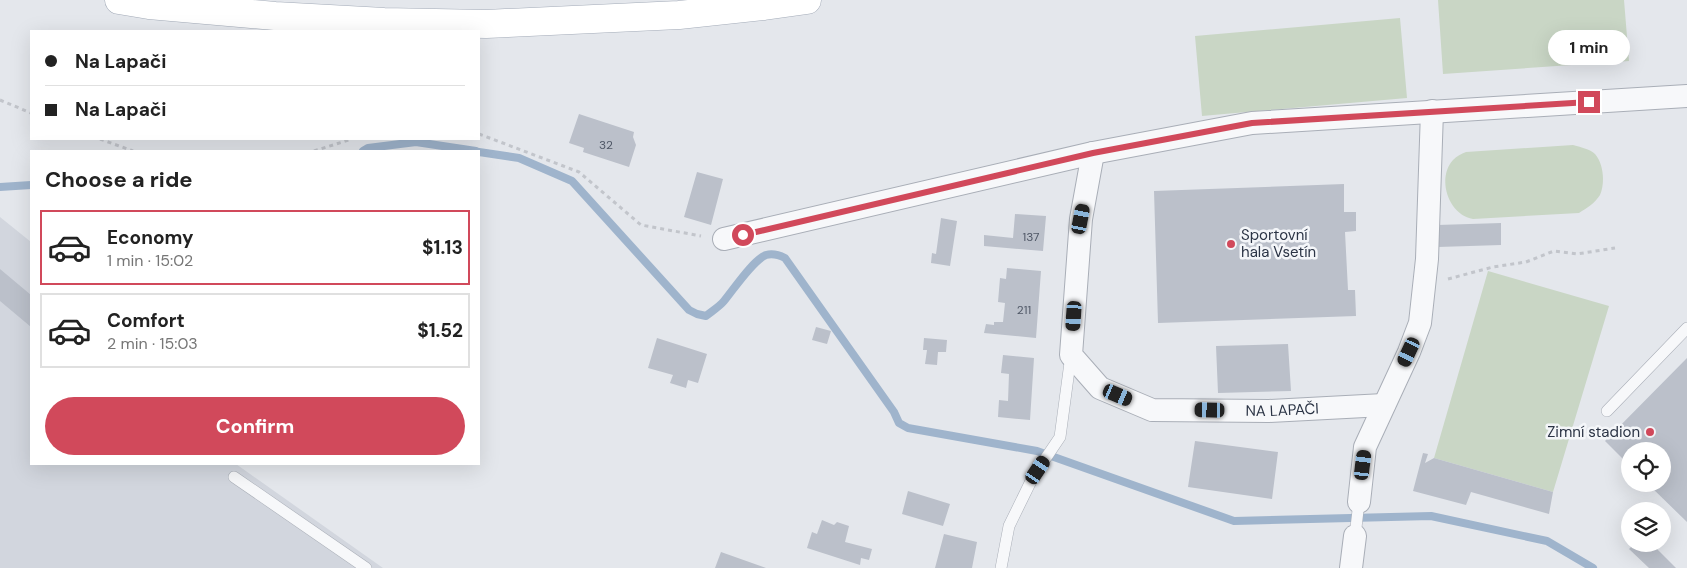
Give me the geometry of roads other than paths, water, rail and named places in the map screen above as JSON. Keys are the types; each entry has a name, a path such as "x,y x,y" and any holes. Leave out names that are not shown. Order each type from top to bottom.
{"main road":[{"path":"119,0 149,5 276,16 384,22 486,24 679,15 807,0"}],"street":[{"path":"724,239 1093,153 1252,123 1687,96"},
{"path":"1359,502 1365,447 1409,352 1420,323 1427,259 1432,111"},
{"path":"1071,355 1081,219 1093,153"},
{"name":"NA LAPAČI","path":"1071,355 1100,388 1152,410 1269,411 1384,405"},
{"path":"1352,568 1355,536"}],"lane":[{"path":"1607,412 1687,328"},
{"path":"1001,568 1009,526 1038,470 1060,437 1071,355"},
{"path":"234,477 366,568"},
{"path":"1355,536 1359,502"}],"waterway":[{"path":"365,150 416,142 469,150"},
{"path":"480,152 519,158 572,181 689,310 697,314 706,316 720,305 761,258 771,254 785,258 894,412 899,423 908,428 1037,451 1234,521 1431,516 1547,541 1593,568"},
{"path":"0,187 30,185"}],"place":[{"name":"Sportovní hala Vsetín","path":"1231,244"},
{"name":"Zimní stadion","path":"1650,432"}]}
